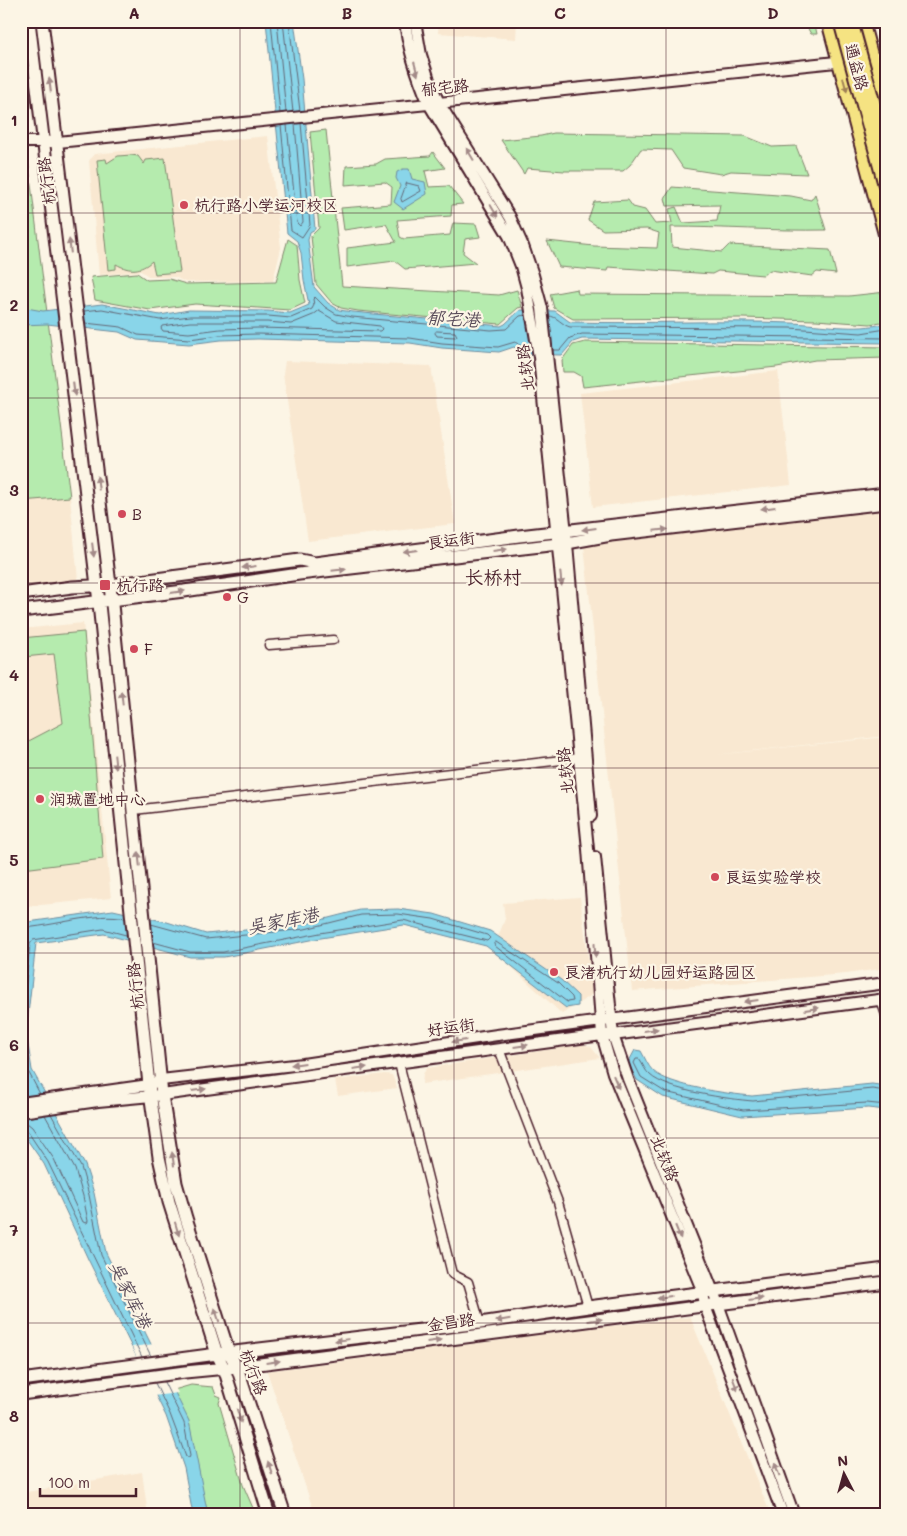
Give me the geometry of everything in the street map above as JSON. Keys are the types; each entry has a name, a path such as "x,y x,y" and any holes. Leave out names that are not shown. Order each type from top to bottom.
{"main road":[{"name":"杭行路","path":"29,21 99,602 134,950 159,1157 169,1202 217,1354 224,1368 269,1515"},
{"name":"杭行路","path":"42,21 112,601 162,1095 179,1192 229,1353 237,1367 285,1515"},
{"name":"通益路","path":"828,21 886,238"},
{"path":"840,21 886,189"},
{"path":"851,21 886,148"},
{"name":"通益路","path":"862,21 886,110"},
{"name":"良运街","path":"21,612 886,494"},
{"name":"良运街","path":"21,594 72,587 110,585 300,560 315,563 562,537 611,535 886,503"},
{"name":"金昌路","path":"21,1380 217,1354 480,1323 588,1307 886,1269"},
{"name":"金昌路","path":"21,1394 886,1282"}],"street":[{"name":"北软路","path":"405,21 419,82 510,217 533,275 562,537 602,936 606,1021 602,1035 613,1073 707,1292 718,1304 794,1515"},
{"name":"北软路","path":"415,21 421,55 434,103"},
{"name":"郁宅路","path":"21,142 58,142 886,57"},
{"name":"北软路","path":"562,537 588,849 593,933 606,1021 613,1035 707,1292 706,1306 784,1515"},
{"path":"269,645 333,640"},
{"path":"134,810 579,758"},
{"name":"好运街","path":"150,1090 161,1080 303,1064 886,982"},
{"path":"883,999 886,1015"},
{"name":"好运街","path":"25,1107 150,1090 162,1095 883,999"},
{"path":"499,1049 558,1202 588,1307"},
{"path":"399,1063 452,1274 468,1282 480,1323"}],"shaded area":[{"path":"439,21 517,21 516,39 438,33"},
{"name":"杭行路小学运河校区","path":"268,136 281,248 273,281 185,282 175,277 150,277 141,271 99,275 89,161 94,154"},
{"path":"285,361 431,366 455,524 308,541 283,374"},
{"path":"778,371 791,485 593,507 580,393"},
{"path":"70,497 78,580 21,587 21,501"},
{"path":"886,508 886,736 714,755 886,737 886,968 846,974 632,991 584,546"},
{"path":"83,623 111,898 21,907 21,629"},
{"name":"良渚杭行幼儿园好运路园区","path":"580,897 593,994 562,1014 493,950 505,919 503,903"},
{"path":"579,1045 591,1047 600,1058 422,1084 423,1074 427,1068"},
{"path":"385,1074 392,1075 397,1088 338,1096 335,1080"},
{"path":"690,1317 771,1515 315,1515 267,1371 593,1328"},
{"path":"142,1472 148,1515 21,1515 21,1493"}],"green space":[{"path":"788,21 814,21 817,34 811,34 807,27 790,27"},
{"path":"326,130 342,286 499,295 517,290 522,307 518,308 500,324 358,311 341,308 332,303 316,284 311,236 319,228 310,132"},
{"path":"554,133 745,136 772,147 796,146 807,174 731,171 721,174 683,168 671,150 641,149 630,165 623,171 564,171 527,168 524,174 501,140"},
{"path":"433,152 445,168 425,171 429,187 449,186 463,204 452,205 451,216 397,220 400,237 404,239 450,235 453,223 476,224 480,237 465,239 463,253 476,263 405,269 395,261 347,267 347,248 396,242 386,224 344,230 341,208 391,204 392,187 385,182 345,185 346,166 376,164 385,159 430,156"},
{"path":"118,156 138,156 144,164 146,160 165,158 180,272 155,274 152,261 144,267 135,269 116,264 116,269 108,270 97,160 106,159 107,163"},
{"path":"21,159 28,160 70,497 21,501"},
{"path":"672,187 791,196 811,200 815,194 826,230 671,227 672,247 722,252 729,245 830,250 836,274 817,272 812,276 770,270 763,275 718,271 712,274 608,267 607,271 559,267 547,241 594,246 657,248 659,233 647,229 603,230 588,220 594,202 628,200 633,207 645,210 655,224 672,223 669,209 676,207 683,223 717,221 720,205 667,206 665,198"},
{"path":"288,239 297,245 300,280 305,303 290,310 195,304 150,310 95,300 91,277 137,273 147,280 169,279 186,284 276,282"},
{"path":"577,289 578,294 849,296 886,292 886,321 870,324 742,318 573,319 554,308 550,294"},
{"path":"585,342 886,347 886,358 815,360 777,367 583,387 581,376 574,372 563,372 562,360 573,345"},
{"path":"84,632 103,859 23,869 21,745 63,723 54,654 24,657 21,638"},
{"path":"191,1385 213,1387 216,1395 221,1397 219,1403 243,1485 256,1515 208,1515 174,1390"}],"water":[{"path":"266,21 294,21 302,79 315,229 310,232 308,240 314,287 328,303 339,310 501,326 520,310 555,311 570,322 764,322 839,327 875,326 886,323 886,343 582,339 573,342 560,355 525,354 514,347 499,352 442,348 410,343 258,339 221,340 189,344 137,340 119,332 47,324 21,325 21,307 43,311 102,304 160,315 189,310 290,313 309,305 301,253 297,241 287,233"},
{"path":"409,169 412,179 425,182 427,194 403,209 394,202 400,186 396,178 397,172"},
{"path":"398,909 434,914 490,931 561,980 578,996 578,1006 566,1008 486,946 404,925 321,938 224,957 190,957 104,934 36,943 26,1032 32,1070 85,1165 94,1193 106,1253 189,1421 208,1515 193,1515 184,1468 166,1416 88,1259 44,1164 21,1131 21,923 113,910 167,922 206,934 305,924 360,910"},
{"path":"635,1050 641,1051 651,1069 661,1076 685,1085 729,1093 752,1096 872,1084 886,1086 886,1110 868,1108 742,1116 663,1097 637,1080 628,1063"}],"pier":[{"path":"154,1344 178,1393 153,1396 132,1347"}],"place":[{"name":"杭行路小学运河校区","path":"184,205"},
{"name":"B","path":"122,514"},
{"name":"杭行路","path":"105,585"},
{"name":"G","path":"227,597"},
{"name":"F","path":"134,649"},
{"name":"润珹置地中心","path":"40,799"},
{"name":"良运实验学校","path":"715,877"},
{"name":"良渚杭行幼儿园好运路园区","path":"554,972"}],"district":[{"name":"长桥村","path":"493,577"}],"water label":[{"name":"郁宅港","path":"453,319"},
{"name":"吴家库港","path":"283,921"},
{"name":"吴家库港","path":"130,1295"}]}
